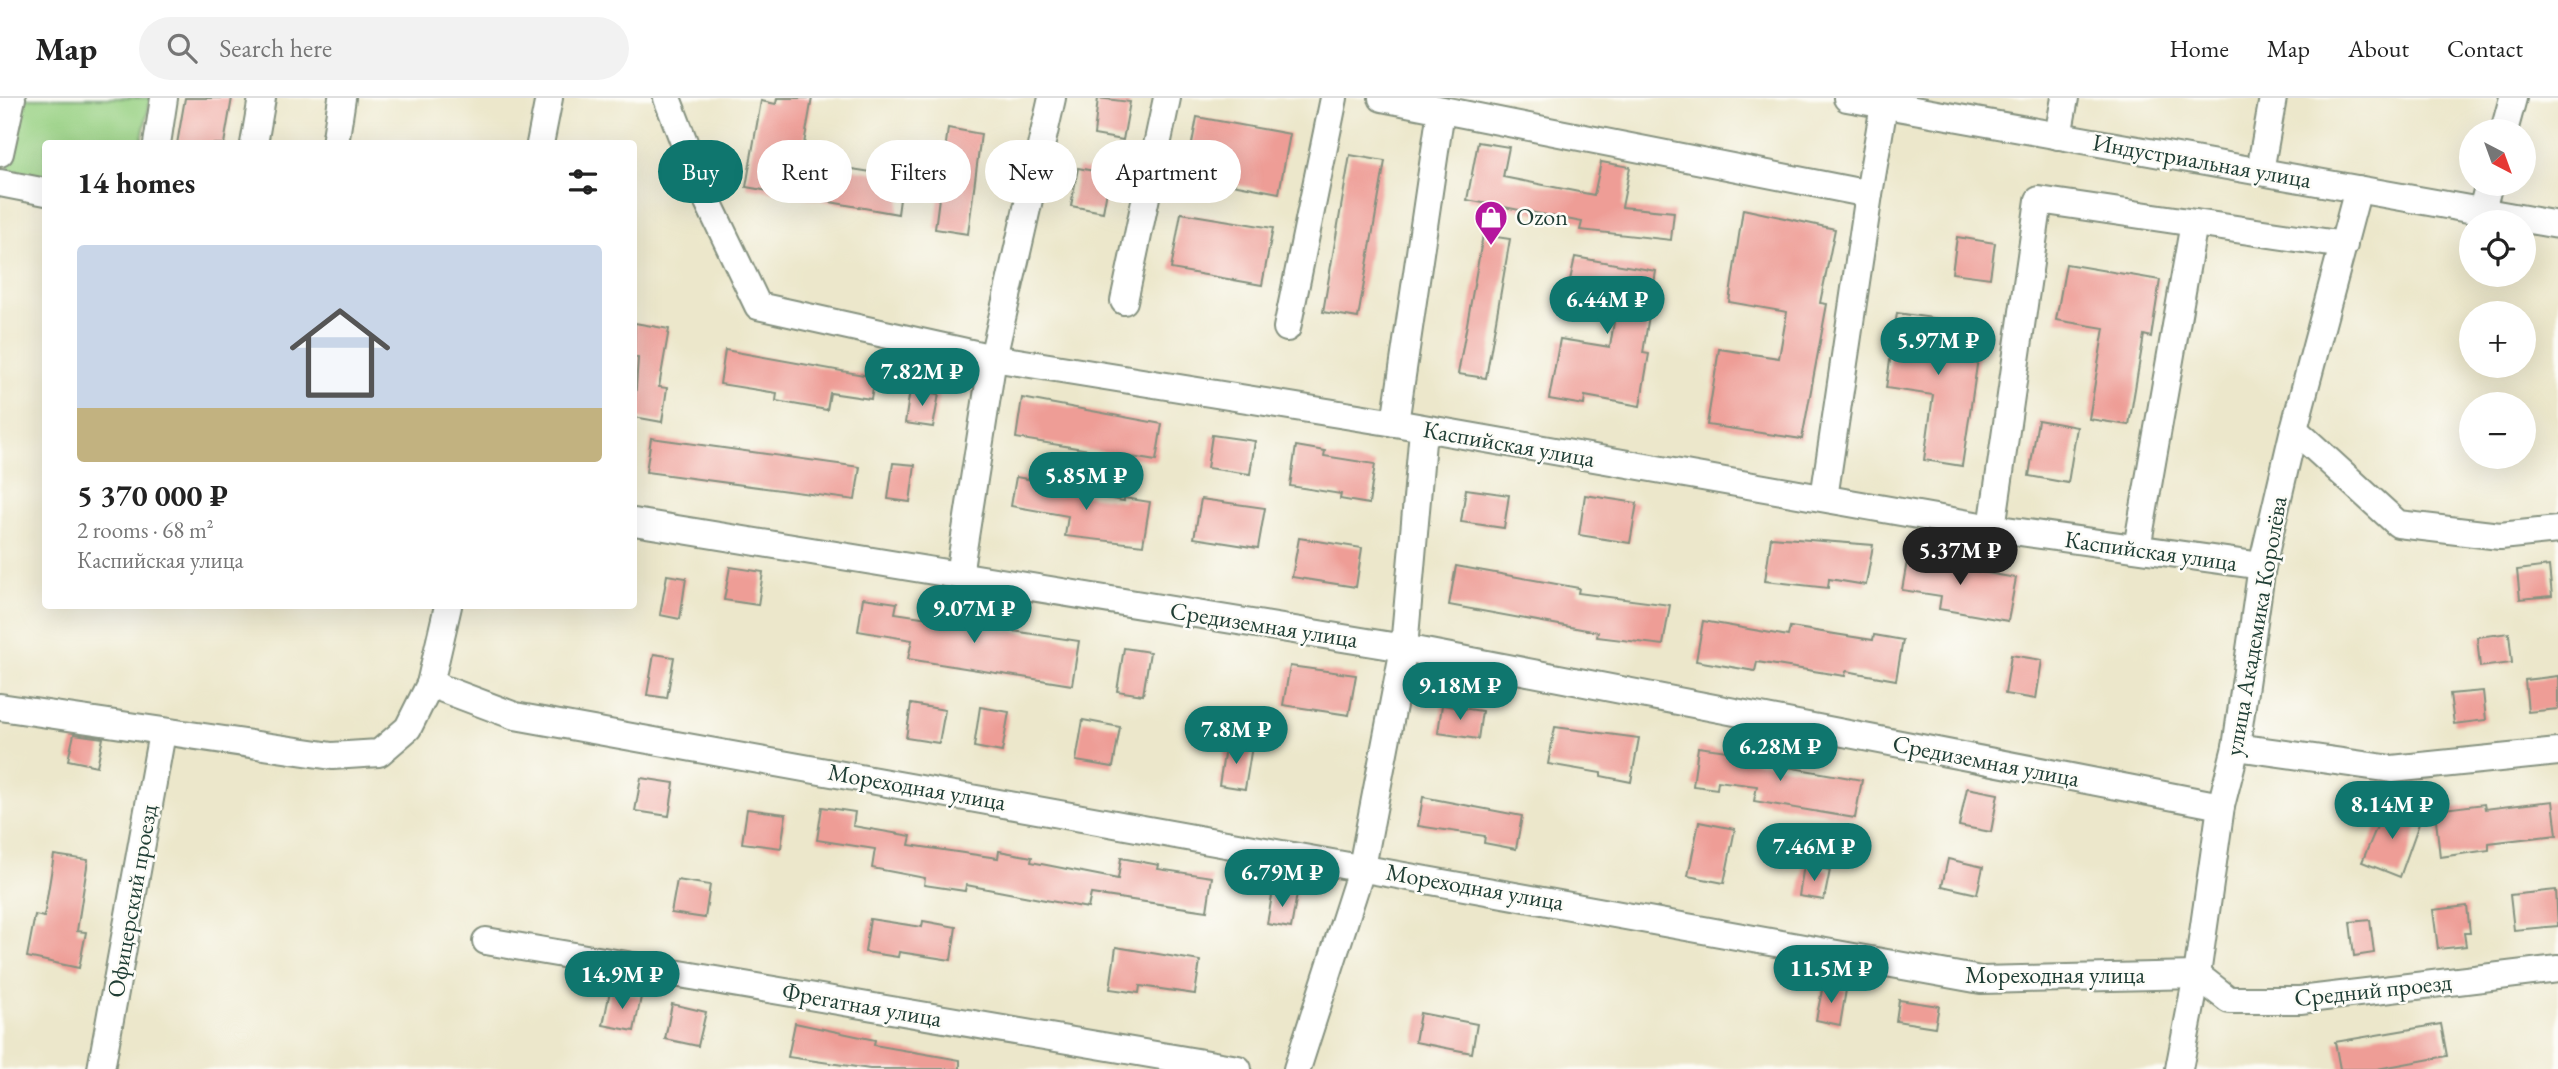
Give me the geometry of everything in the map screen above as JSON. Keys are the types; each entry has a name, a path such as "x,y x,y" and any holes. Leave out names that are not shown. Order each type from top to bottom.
{"street":[{"path":"0,153 12,98"},
{"path":"158,140 164,98"},
{"path":"255,140 262,98"},
{"path":"336,140 342,98"},
{"path":"541,140 549,98"},
{"name":"Каспийская улица","path":"667,98 702,189 758,306 993,358 1395,423 1992,528 2262,566"},
{"path":"959,575 993,358 1052,98"},
{"path":"1124,300 1167,98"},
{"path":"1287,328 1334,98"},
{"path":"1382,98 1869,194"},
{"name":"Индустриальная улица","path":"1851,98 2470,210"},
{"path":"2058,136 2065,98"},
{"path":"2260,172 2273,98"},
{"path":"2508,119 2514,98"},
{"path":"1824,498 1884,105"},
{"path":"1395,423 1441,110"},
{"path":"0,183 42,191"},
{"name":"улица Академика Королёва","path":"2179,1069 2197,975 2221,806 2236,747 2262,566 2294,429 2358,189"},
{"path":"1992,528 2039,200 2344,245"},
{"name":"Индустриальная улица","path":"2536,218 2555,220"},
{"path":"2137,548 2194,223"},
{"path":"2294,429 2398,524 2500,536 2558,530"},
{"path":"1297,1069 1362,867 1404,648 1423,430"},
{"name":"Средиземная улица","path":"637,522 1404,648 2221,806"},
{"path":"0,707 332,756 379,754 408,728 429,684 447,609"},
{"name":"Мореходная улица","path":"429,684 514,716 1980,979 2197,975"},
{"name":"Офицерский проезд","path":"101,1069 162,733"},
{"path":"2236,747 2392,769 2558,752"},
{"name":"Фрегатная улица","path":"486,941 1238,1069"},
{"name":"Средний проезд","path":"2197,975 2229,1000 2300,1000 2558,969"}],"green space":[{"path":"23,98 151,98 142,140 42,140 42,180 7,173"}],"building":[{"path":"185,98 232,98 225,140 178,140"},
{"path":"777,98 812,98 805,140 757,140 757,189 746,187 761,101 776,104"},
{"path":"1098,98 1130,102 1123,140 1094,135"},
{"path":"1197,117 1290,134 1279,193 1241,186 1241,140 1193,140"},
{"path":"948,128 981,134 968,234 935,229 938,203 971,203 971,140 946,140"},
{"path":"1478,142 1509,147 1503,177 1594,195 1601,162 1630,167 1622,207 1674,212 1671,240 1580,230 1582,222 1467,200"},
{"path":"1350,155 1385,161 1358,318 1323,312"},
{"path":"1078,168 1091,170 1091,203 1105,203 1103,212 1071,206 1072,203 1077,203"},
{"path":"852,169 866,171 866,203 899,203 898,214 836,203 852,203"},
{"path":"1743,209 1835,229 1820,303 1827,304 1802,439 1707,425 1719,349 1779,358 1787,312 1729,302"},
{"path":"1181,213 1273,228 1262,285 1171,269"},
{"path":"1483,235 1510,239 1486,378 1458,374"},
{"path":"1957,237 1995,243 1990,278 1952,273"},
{"path":"1575,257 1656,271 1643,353 1649,354 1640,406 1585,396 1584,405 1549,399 1560,339 1610,347 1616,309 1566,299"},
{"path":"2066,264 2160,280 2151,337 2144,335 2129,425 2089,419 2104,328 2056,320"},
{"path":"1897,313 1983,325 1962,466 1924,460 1933,395 1886,388"},
{"path":"637,323 669,329 659,387 667,388 662,422 637,418"},
{"path":"725,350 875,377 871,399 830,393 827,410 776,401 777,393 720,384"},
{"path":"910,390 939,394 933,427 905,423"},
{"path":"1022,398 1162,424 1156,461 1016,438"},
{"path":"2038,420 2077,427 2068,483 2029,476"},
{"path":"1212,435 1255,441 1250,474 1207,468"},
{"path":"651,438 860,467 855,500 646,472"},
{"path":"1296,446 1325,451 1324,456 1375,464 1369,504 1340,499 1341,494 1290,486"},
{"path":"893,463 915,465 910,502 888,499"},
{"path":"1016,477 1056,484 1055,490 1124,501 1124,498 1150,502 1143,545 1065,536 1068,516 1011,506"},
{"path":"1466,489 1509,495 1504,528 1461,522"},
{"path":"1585,495 1637,503 1630,543 1579,535"},
{"path":"1201,499 1265,508 1258,548 1194,538"},
{"path":"1771,537 1873,545 1866,585 1829,579 1828,588 1765,581"},
{"path":"1299,538 1362,548 1356,587 1292,577"},
{"path":"1909,550 1938,555 1936,564 2016,578 2008,621 1939,609 1941,596 1902,590"},
{"path":"1456,566 1579,588 1578,593 1670,605 1663,645 1597,637 1598,632 1449,605"},
{"path":"2549,566 2552,596 2520,599 2517,570"},
{"path":"730,567 763,572 758,605 724,600"},
{"path":"667,575 686,578 680,619 660,615"},
{"path":"863,598 897,603 895,613 1079,641 1072,685 908,659 912,640 858,631"},
{"path":"1703,621 1788,636 1790,627 1873,640 1874,635 1903,640 1896,680 1846,671 1845,676 1757,662 1755,671 1696,661"},
{"path":"2509,633 2512,663 2480,667 2477,637"},
{"path":"1124,648 1150,652 1143,695 1117,691"},
{"path":"654,654 674,657 667,698 647,695"},
{"path":"2011,655 2042,660 2036,699 2005,694"},
{"path":"1290,666 1356,675 1349,715 1283,705"},
{"path":"2558,676 2558,709 2528,712 2525,680"},
{"path":"2483,691 2486,720 2454,724 2450,694"},
{"path":"911,704 945,710 939,743 906,738"},
{"path":"1442,705 1482,711 1478,739 1438,733"},
{"path":"980,707 1009,712 1002,752 974,747"},
{"path":"1083,720 1120,727 1113,767 1076,761"},
{"path":"1555,727 1639,738 1631,782 1601,776 1601,773 1548,764"},
{"path":"74,734 103,738 97,766 68,760"},
{"path":"1226,742 1252,746 1245,789 1219,785"},
{"path":"1698,747 1735,752 1735,758 1862,780 1855,818 1754,801 1757,786 1718,781 1717,789 1693,786"},
{"path":"641,778 674,783 669,816 635,811"},
{"path":"1967,788 1998,794 1991,832 1959,826"},
{"path":"1423,797 1522,816 1516,849 1484,843 1485,836 1418,826"},
{"path":"2553,801 2557,835 2489,843 2489,850 2440,857 2435,810 2484,804 2485,809"},
{"path":"2386,805 2421,818 2400,877 2362,862"},
{"path":"822,807 855,812 853,826 911,836 909,845 998,858 999,851 1032,857 1031,862 1118,879 1121,858 1159,865 1158,869 1212,877 1207,911 1091,894 1088,908 966,885 965,891 924,885 925,878 872,868 875,849 817,840"},
{"path":"747,809 786,814 781,848 742,843"},
{"path":"1699,822 1735,829 1724,883 1688,876"},
{"path":"54,855 88,860 77,931 86,932 79,968 27,957 35,915 44,917"},
{"path":"1948,859 1983,867 1977,894 1942,886"},
{"path":"1804,865 1830,870 1824,900 1799,896"},
{"path":"677,880 710,885 705,918 671,913"},
{"path":"1273,890 1297,894 1291,928 1267,924"},
{"path":"2556,890 2558,926 2514,930 2510,895"},
{"path":"2467,906 2470,933 2464,933 2466,946 2438,949 2433,910"},
{"path":"870,919 922,927 923,921 956,927 951,960 899,952 898,957 865,952"},
{"path":"2370,920 2374,953 2354,956 2350,922"},
{"path":"1116,947 1200,961 1195,994 1140,986 1139,993 1110,989"},
{"path":"1823,985 1846,990 1840,1025 1816,1020"},
{"path":"610,991 641,997 634,1031 603,1025"},
{"path":"1899,1000 1939,1006 1935,1027 1896,1021"},
{"path":"672,1004 706,1012 698,1046 665,1039"},
{"path":"1420,1013 1477,1024 1472,1053 1415,1042"},
{"path":"795,1023 875,1040 874,1045 960,1060 960,1069 870,1069 788,1057"},
{"path":"2441,1024 2447,1056 2377,1069 2340,1069 2335,1042"}],"place":[{"name":"Ozon","path":"1491,247"}]}
